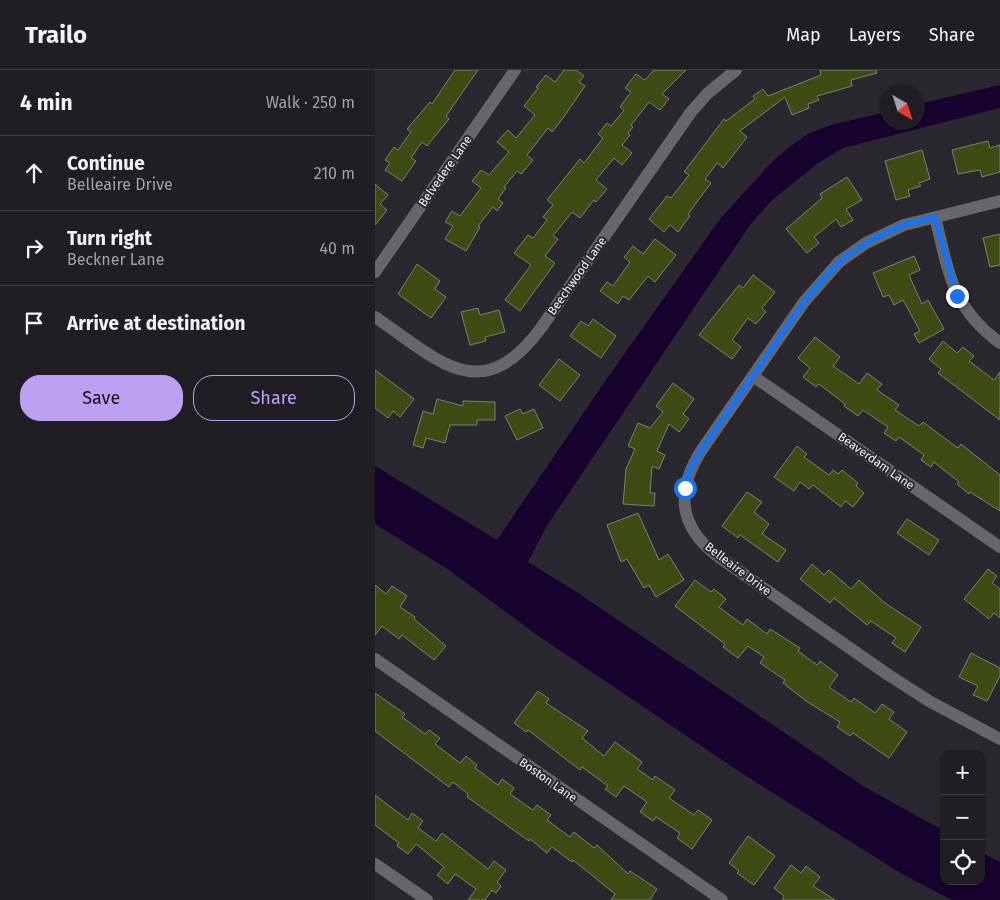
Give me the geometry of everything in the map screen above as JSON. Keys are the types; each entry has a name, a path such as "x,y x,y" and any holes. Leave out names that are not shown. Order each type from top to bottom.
{"street":[{"name":"Belvedere Lane","path":"375,272 515,70"},
{"name":"Beechwood Lane","path":"375,317 435,359 453,368 469,371 487,370 510,361 527,346 541,328 691,112 708,93 736,70"},
{"name":"Belleaire Drive","path":"1000,201 935,217 885,233 866,243 839,262 813,289 701,451 686,479 685,507 689,524 697,537 724,561 870,663 929,701 1000,739"},
{"path":"935,217 951,278 962,306 974,321 1000,343"},
{"name":"Beaverdam Lane","path":"753,376 1000,547"},
{"name":"Boston Lane","path":"375,659 722,900"},
{"path":"375,864 427,900"}],"shaded area":[{"path":"1000,85 1000,108 925,127 925,102"},
{"path":"880,114 880,130 914,130 843,148 818,163 771,201 750,225 546,527 528,562 575,591 863,786 940,829 940,885 985,885 985,854 1000,862 1000,900 952,900 902,874 743,774 537,635 449,570 375,524 375,466 497,540 608,377 720,219 772,162 788,148 808,134 831,125"}],"building":[{"path":"455,70 478,70 446,116 449,119 427,146 422,142 411,158 416,161 402,181 385,170 390,163 385,160 394,147 398,150 411,132 407,129 430,102 432,104"},
{"path":"564,70 576,70 584,76 579,82 585,86 563,118 552,132 548,128 527,155 533,160 521,174 517,171 504,187 506,188 498,199 503,203 497,211 493,207 478,226 480,227 466,251 445,239 453,226 445,222 452,211 460,216 481,188 472,181 481,170 489,175 509,152 497,142 508,130 516,138 535,115 524,106 538,88 536,87 546,75 555,82"},
{"path":"654,70 686,70 662,94 669,99 660,110 649,102 631,125 633,127 628,133 630,135 622,145 632,153 622,165 614,158 596,180 607,189 596,202 594,200 580,218 572,212 553,236 558,239 545,256 555,263 520,311 505,300 531,265 514,253 528,235 533,238 547,220 543,217 553,205 547,200 580,159 584,163 603,138 598,134 607,123 611,126 624,110 620,107 631,92 625,88 636,74 645,80"},
{"path":"820,70 876,70 877,73 851,80 852,86 817,96 819,100 808,104 809,108 792,115 785,97 740,131 747,137 723,168 717,163 705,179 711,183 688,214 690,216 678,232 670,225 664,232 649,219 667,196 671,198 689,175 684,172 724,119 726,121 755,99 753,96 763,89 768,96 821,75"},
{"path":"988,141 990,148 1000,145 1000,172 982,177 980,170 958,174 952,150"},
{"path":"922,150 930,179 919,183 921,186 908,190 910,196 896,200 885,161"},
{"path":"847,177 862,200 846,209 853,220 841,227 836,219 814,237 819,243 807,253 786,229 822,198 820,194"},
{"path":"375,184 388,195 380,204 387,210 375,225"},
{"path":"1000,234 1000,265 990,267 983,238"},
{"path":"655,239 676,255 655,282 648,276 629,300 623,296 618,304 600,291 607,282 613,286 630,262 624,257 633,246 643,254"},
{"path":"914,256 920,270 909,275 922,304 928,300 944,329 919,343 914,334 920,331 903,300 894,305 889,295 883,297 873,273"},
{"path":"417,264 440,281 435,289 446,297 431,318 398,294"},
{"path":"753,275 775,292 762,308 766,312 756,324 748,318 732,340 741,347 732,359 699,335 739,285 743,288"},
{"path":"478,308 480,315 499,310 505,332 485,337 486,341 470,345 461,312"},
{"path":"593,319 616,336 601,358 570,336 581,321 588,326"},
{"path":"815,337 840,357 833,366 859,384 867,373 882,384 877,390 899,405 895,410 919,426 923,422 958,448 961,444 1000,475 1000,511 970,492 969,494 957,484 959,482 934,462 931,467 921,460 924,455 899,437 896,441 884,433 888,427 863,410 858,416 819,384 816,387 803,377 810,368 798,358"},
{"path":"943,341 957,353 963,347 974,356 969,361 994,380 1000,372 1000,420 938,373 941,369 929,359"},
{"path":"559,359 580,375 560,401 539,385"},
{"path":"375,370 414,399 400,417 393,411 388,418 375,408"},
{"path":"673,383 694,399 683,414 689,419 679,432 669,424 657,451 665,455 659,469 652,466 650,493 655,493 654,506 623,504 626,469 635,449 628,446 638,423 650,428 663,412 656,406"},
{"path":"437,399 463,406 463,401 495,402 495,420 477,420 477,425 450,425 445,443 426,438 423,448 413,445 423,411 433,414"},
{"path":"520,409 523,414 534,409 543,428 517,440 505,416"},
{"path":"797,446 807,454 804,457 829,475 833,470 838,474 842,470 858,483 856,486 864,493 853,507 845,501 841,507 813,485 809,489 800,482 794,491 774,477"},
{"path":"747,492 762,502 754,512 769,524 762,534 786,550 778,562 740,535 738,538 722,526"},
{"path":"638,513 659,560 668,554 684,580 656,597 649,585 644,588 627,559 621,562 607,525"},
{"path":"907,519 939,540 929,555 897,533"},
{"path":"812,564 824,575 829,570 851,589 859,580 885,603 921,627 905,652 892,643 896,638 871,621 867,625 834,598 830,603 800,579"},
{"path":"988,569 997,576 992,583 1000,589 1000,618 994,613 989,619 964,599"},
{"path":"695,580 711,592 714,589 726,599 719,607 743,625 747,619 767,634 770,629 800,648 798,651 817,665 820,661 838,675 829,687 851,702 854,698 875,713 882,704 894,712 889,719 907,732 889,758 853,733 850,736 837,727 840,722 806,701 783,683 785,680 760,663 764,657 748,646 738,658 723,647 725,644 675,606"},
{"path":"375,585 386,594 392,586 407,596 400,607 415,617 414,619 446,646 434,660 402,635 399,639 382,626 375,635"},
{"path":"971,653 1000,668 1000,676 987,701 973,695 978,686 959,677"},
{"path":"538,691 549,699 546,703 588,731 582,738 604,756 615,742 642,762 637,769 653,780 655,776 675,790 669,798 694,815 698,810 712,820 692,849 677,838 680,833 656,817 653,821 640,812 647,802 624,786 616,797 605,789 608,786 582,767 580,770 528,730 526,732 514,723"},
{"path":"375,693 405,714 402,717 425,734 429,730 440,738 435,744 460,763 466,756 477,765 475,768 498,785 502,779 514,788 510,794 533,810 537,805 551,815 547,820 570,837 574,832 594,848 597,845 628,874 630,871 657,889 650,900 611,900 615,894 573,860 572,862 552,847 547,853 530,839 529,841 467,797 468,794 453,782 449,787 375,731"},
{"path":"375,795 408,820 412,813 423,821 418,828 436,841 442,833 488,869 494,861 506,870 497,882 501,886 496,893 492,890 485,900 468,900 476,889 455,874 448,884 437,875 444,867 416,844 408,854 397,846 399,843 375,825"},
{"path":"748,836 775,856 754,885 737,873 739,871 729,863"},
{"path":"791,865 801,873 806,866 820,877 813,886 835,900 782,900 784,896 774,888"}],"route":[{"path":"685,488 689,471 701,451 813,289 839,262 857,248 895,228 935,217 957,296"}]}
